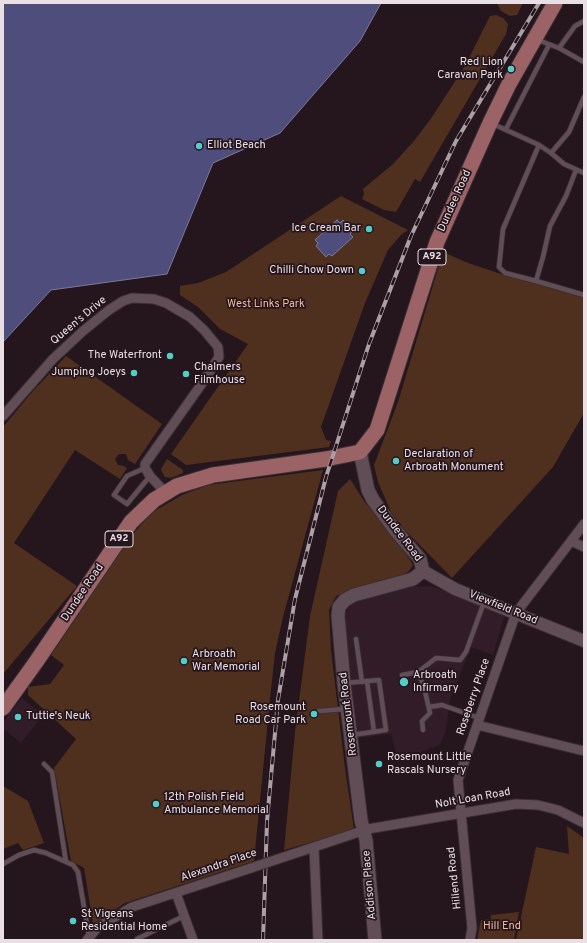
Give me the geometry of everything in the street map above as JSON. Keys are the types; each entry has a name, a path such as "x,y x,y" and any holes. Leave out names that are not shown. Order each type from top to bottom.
{"main road":[{"name":"Dundee Road","path":"3,708 131,522 165,492 184,483 213,475 326,459 360,452 377,430 437,242 509,84 555,3"},
{"name":"Dundee Road","path":"360,452 368,490 373,500 395,530 420,559 423,571"},
{"name":"Rosemount Road","path":"364,830 361,820 344,683 338,616 339,607 345,600 354,595 413,579 423,571"},
{"name":"Addison Place","path":"364,830 376,940"}],"street":[{"name":"Queen's Drive","path":"3,416 53,359 83,331 110,310 123,301 132,298 154,299 166,303 190,317 204,330 218,347 219,356 203,382 145,464 148,472"},
{"path":"148,472 165,492"},
{"name":"Roseberry Place","path":"461,814 458,780 516,613 584,524"},
{"path":"571,541 584,547"},
{"name":"Viewfield Road","path":"423,571 455,589 584,640"},
{"path":"478,722 584,751"},
{"name":"Nolt Loan Road","path":"364,830 516,804 538,805 558,810 583,820"},
{"name":"Hillend Road","path":"461,814 472,928 470,940"},
{"name":"Alexandra Place","path":"88,938 98,927 127,910 364,830"},
{"path":"314,847 318,940"},
{"path":"176,893 193,940"}],"lane":[{"path":"559,48 575,26 584,21"},
{"path":"534,38 559,48 584,62"},
{"path":"506,129 549,45"},
{"path":"551,152 569,132 584,97"},
{"path":"490,123 539,145 551,152 564,164 584,173"},
{"path":"539,145 503,229 499,267 505,273 584,295"},
{"path":"536,281 550,226 566,196 576,170"},
{"path":"148,472 127,504 114,495 127,476 148,472"},
{"path":"402,675 418,672 436,658 460,660 466,652 484,600"},
{"path":"356,639 374,732"},
{"path":"418,672 424,687 430,713 422,721 423,730"},
{"path":"344,683 380,680 386,730 351,735"},
{"path":"429,707 442,705 478,722"},
{"path":"319,711 348,709"},
{"path":"44,764 52,772 66,862"},
{"path":"3,864 19,855 34,850 46,853 73,865 78,872 88,938"},
{"path":"137,939 184,916"}],"shaded area":[{"name":"Elliot Beach","path":"3,3 381,3 360,41 280,133 213,163 167,274 51,290 3,342"},
{"path":"337,220 340,223 343,220 353,231 350,234 353,237 332,256 329,254 326,257 316,246 318,243 315,240"},
{"name":"Arbroath Infirmary","path":"431,586 505,613 493,655 471,647 450,700 446,731 440,745 420,752 396,754 391,734 358,738 345,631 346,614 351,602 401,587"},
{"path":"22,698 43,715 21,743 3,728 3,722"}],"green space":[{"path":"497,3 523,3 517,15 510,16 501,11"},
{"path":"496,15 503,18 508,24 506,34 420,182 415,179 396,212 384,210 362,199 364,194 363,189 393,164 414,141 432,117 465,66 490,16"},
{"name":"West Links Park","path":"341,196 408,230 401,235 388,250 365,303 321,427 326,440 331,441 329,447 186,465 171,454 248,344 220,329 198,307 180,295 180,286 198,283 226,272"},
{"path":"443,252 468,263 510,277 584,296 584,413 553,467 452,578 405,530 391,512 378,482 374,465 398,402"},
{"path":"66,356 162,424 135,464 128,460 126,454 119,454 115,459 118,465 127,468 120,479 75,450 14,543 77,586 3,674 3,427 33,391"},
{"path":"167,459 183,470 183,473 171,478 165,477 161,469"},
{"path":"323,470 283,617 275,653 254,861 125,903 93,924 84,868 71,861 54,768 76,739 28,695 28,687 50,684 64,665 51,655 129,539 151,513 182,495 208,485"},
{"path":"350,479 364,501 405,552 413,565 409,571 396,578 336,596 329,610 331,650 354,830 284,850 295,732 310,616 338,491"},
{"path":"3,786 28,801 44,843 23,850 18,843 3,849"},
{"path":"567,826 584,838 584,940 516,940 536,847 569,854"},
{"name":"Hill End","path":"519,912 514,940 477,940 481,920 491,919 491,915"}],"railway":[{"path":"263,940 267,821 278,700 295,599 326,477 369,344 411,236 456,141 539,3"}],"place":[{"name":"Red Lion Caravan Park","path":"511,69"},
{"name":"Elliot Beach","path":"199,146"},
{"name":"Ice Cream Bar","path":"369,229"},
{"name":"Chilli Chow Down","path":"362,271"},
{"name":"The Waterfront","path":"170,356"},
{"name":"Jumping Joeys","path":"134,373"},
{"name":"Chalmers Filmhouse","path":"186,374"},
{"name":"Declaration of Arbroath Monument","path":"396,461"},
{"name":"Arbroath War Memorial","path":"184,661"},
{"name":"Arbroath Infirmary","path":"404,682"},
{"name":"Rosemount Road Car Park","path":"314,714"},
{"name":"Tuttie's Neuk","path":"18,717"},
{"name":"Rosemount Little Rascals Nursery","path":"379,764"},
{"name":"12th Polish Field Ambulance Memorial","path":"156,804"},
{"name":"St Vigeans Residential Home","path":"73,921"}]}
